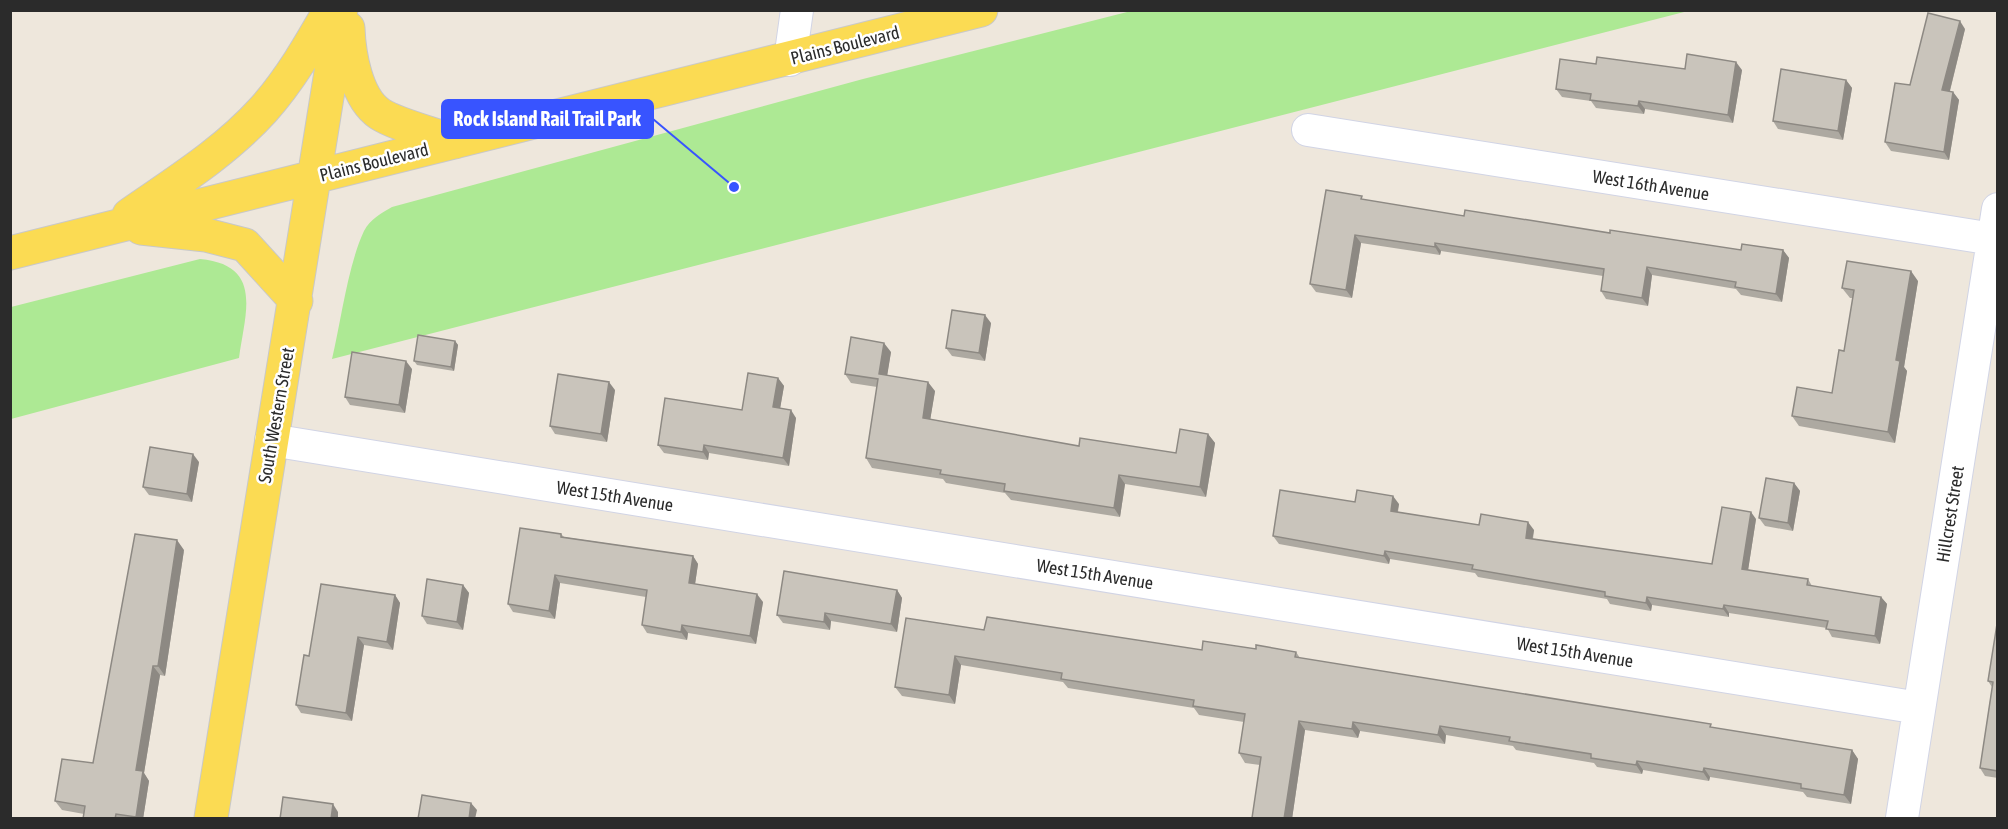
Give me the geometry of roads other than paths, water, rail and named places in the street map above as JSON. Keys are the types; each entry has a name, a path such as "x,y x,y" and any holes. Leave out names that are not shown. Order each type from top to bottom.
{"main road":[{"path":"115,225 205,161 262,110 304,56 330,10"},
{"name":"South Western Street","path":"211,819 341,10"},
{"path":"347,10 349,51 360,88 379,113 455,142"},
{"name":"Plains Boulevard","path":"10,253 115,225 790,60 981,10"},
{"path":"115,225 206,235 245,245 296,301"}],"street":[{"path":"790,60 797,10"},
{"name":"West 16th Avenue","path":"1308,130 1993,239"},
{"name":"Hillcrest Street","path":"1902,819 1998,209"},
{"name":"West 15th Avenue","path":"272,440 1919,708"}],"place":[{"name":"Rock Island Rail Trail Park","path":"734,187"}]}
